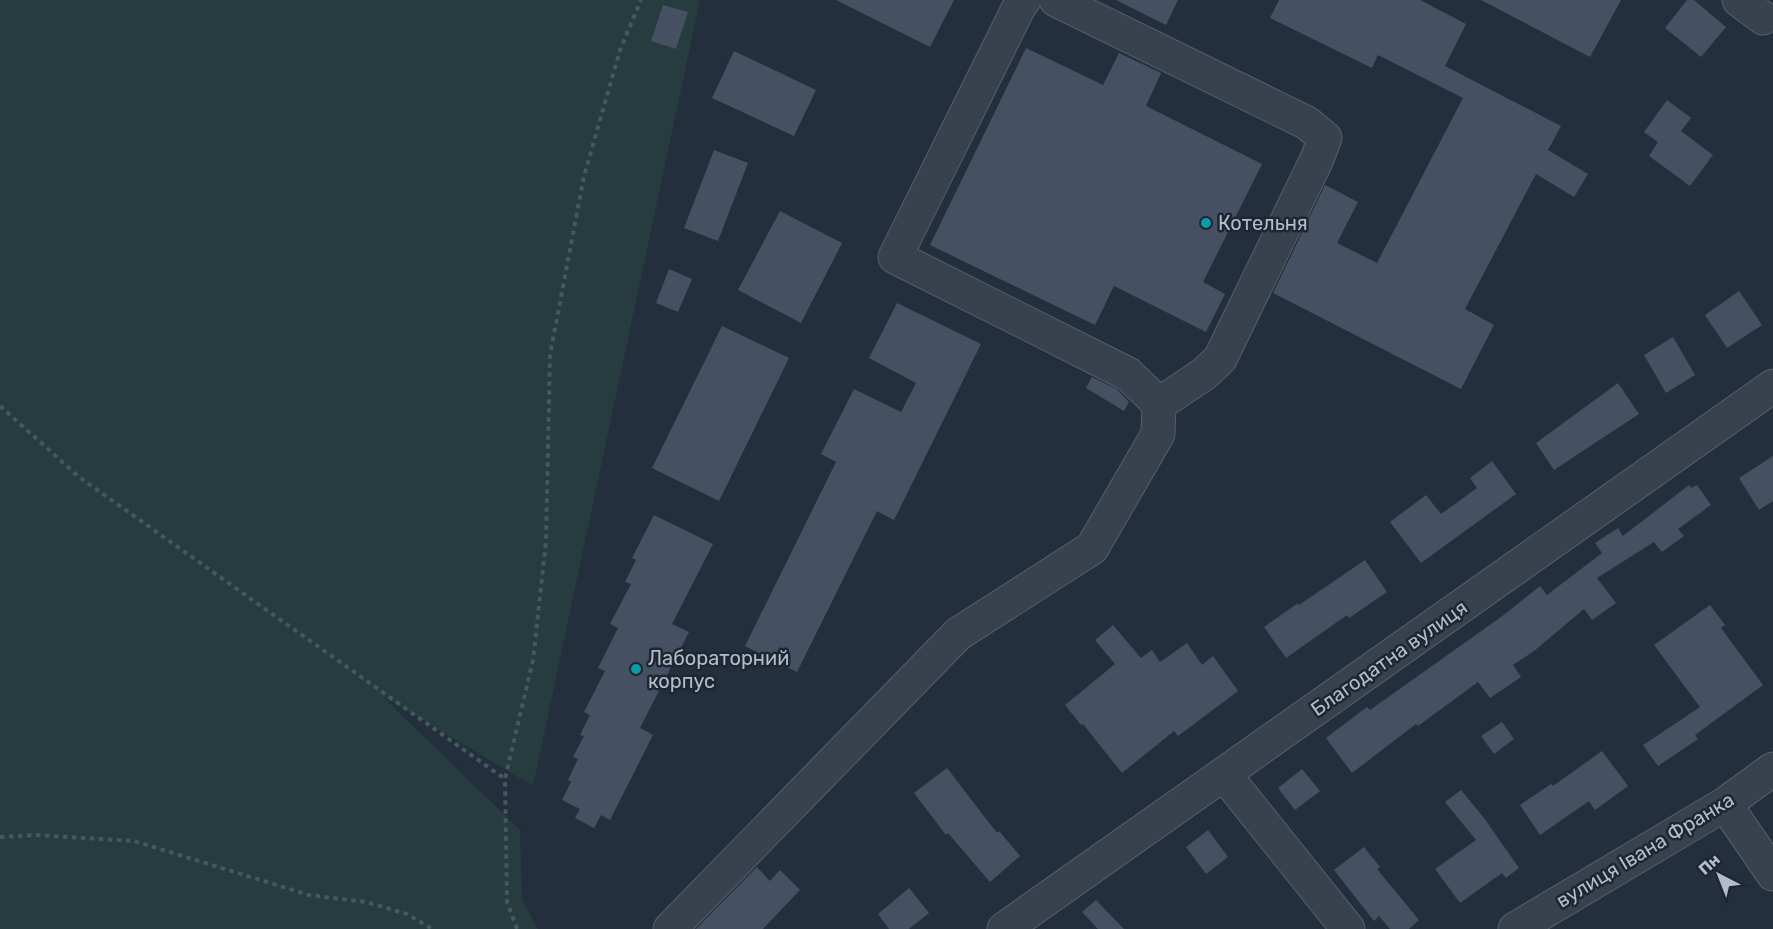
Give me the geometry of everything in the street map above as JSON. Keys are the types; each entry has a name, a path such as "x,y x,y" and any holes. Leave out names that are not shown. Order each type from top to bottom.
{"street":[{"path":"670,929 958,634 1092,548 1158,434 1159,404 1128,374 896,257 1024,0"},
{"path":"1056,0 1307,123 1324,138 1317,159 1220,359 1204,374 1159,404"},
{"name":"Благодатна вулиця","path":"1004,929 1773,386"},
{"name":"вулиця Івана Франка","path":"1515,929 1725,804 1773,769"},
{"path":"1224,774 1348,929"},
{"path":"1725,804 1773,874"}],"path":[{"path":"517,929 507,902 505,779 533,660 546,541 550,355 584,176 620,50 641,0"},
{"path":"0,406 79,477 505,779"},
{"path":"0,837 36,835 134,841 309,895 366,902 407,914 432,929"}],"green space":[{"path":"0,0 700,0 533,786 381,695 520,830 522,899 538,929 0,929"}],"building":[{"path":"836,0 954,0 930,47"},
{"path":"1116,0 1178,0 1166,25"},
{"path":"1279,0 1420,0 1466,24 1445,66 1561,126 1548,150 1588,174 1574,197 1536,174 1465,309 1494,325 1461,389 1273,293 1325,185 1358,202 1337,243 1377,263 1463,98 1378,55 1372,68 1270,18"},
{"path":"1481,0 1621,0 1590,57"},
{"path":"1687,0 1694,0 1726,27 1701,57 1665,28"},
{"path":"663,5 688,12 676,49 651,41"},
{"path":"1026,48 1103,85 1119,53 1161,73 1146,106 1262,164 1203,282 1225,294 1206,332 1114,286 1095,325 930,245"},
{"path":"734,51 816,90 794,136 712,98"},
{"path":"1667,100 1691,118 1681,131 1713,155 1690,186 1649,156 1658,142 1644,132"},
{"path":"714,150 748,163 718,241 684,228"},
{"path":"780,211 842,243 801,323 738,290"},
{"path":"669,269 692,279 678,312 656,303"},
{"path":"1739,291 1762,325 1727,348 1705,315"},
{"path":"897,303 981,344 894,520 877,511 797,672 745,646 836,462 821,454 854,389 901,412 916,383 869,358"},
{"path":"722,326 789,358 719,501 652,468"},
{"path":"1673,337 1695,375 1666,393 1644,355"},
{"path":"1092,377 1117,389 1129,402 1124,411 1086,388"},
{"path":"1618,383 1639,414 1554,470 1536,443"},
{"path":"1773,456 1773,501 1759,510 1739,478"},
{"path":"1492,461 1516,494 1421,563 1390,522 1426,495 1441,514 1477,488 1470,478"},
{"path":"1689,485 1691,488 1697,485 1711,505 1678,529 1684,536 1662,552 1654,542 1597,578 1616,603 1592,620 1584,609 1534,651 1513,665 1521,677 1490,698 1478,682 1418,726 1416,724 1352,773 1326,738 1367,707 1370,710 1501,617 1540,586 1547,595 1602,553 1595,543 1618,528 1623,536"},
{"name":"Лабораторний корпус","path":"654,515 713,544 672,624 689,632 640,728 653,735 610,820 601,815 594,828 575,818 580,809 562,800 571,782 568,780 578,759 573,757 584,736 580,735 590,715 584,712 605,671 598,668 618,628 610,624 631,584 625,582 636,560 632,558"},
{"path":"1365,560 1387,592 1349,618 1347,615 1286,658 1264,627"},
{"path":"1710,605 1725,625 1721,628 1763,685 1695,735 1698,739 1658,766 1643,745 1700,707 1654,645"},
{"path":"1113,625 1141,658 1152,650 1160,662 1187,643 1202,665 1213,656 1238,691 1178,736 1174,731 1122,773 1065,705 1115,664 1095,640"},
{"path":"1502,722 1514,739 1494,754 1481,736"},
{"path":"1602,751 1628,786 1595,810 1589,801 1540,835 1520,805 1551,784 1553,786"},
{"path":"947,768 997,833 999,831 1020,856 990,882 948,833 946,835 914,793"},
{"path":"1302,769 1320,791 1295,810 1278,788"},
{"path":"1461,790 1519,868 1506,878 1502,873 1460,903 1435,869 1476,840 1445,802"},
{"path":"1208,830 1228,857 1206,874 1186,847"},
{"path":"1364,847 1380,867 1377,869 1419,920 1409,929 1390,929 1379,916 1374,921 1334,870"},
{"path":"757,867 770,881 780,870 800,890 763,929 696,929"},
{"path":"909,888 929,913 909,929 889,929 878,914"},
{"path":"1096,900 1124,929 1098,929 1082,912"}],"place":[{"name":"Котельня","path":"1206,223"},
{"name":"Лабораторний корпус","path":"636,669"}]}
